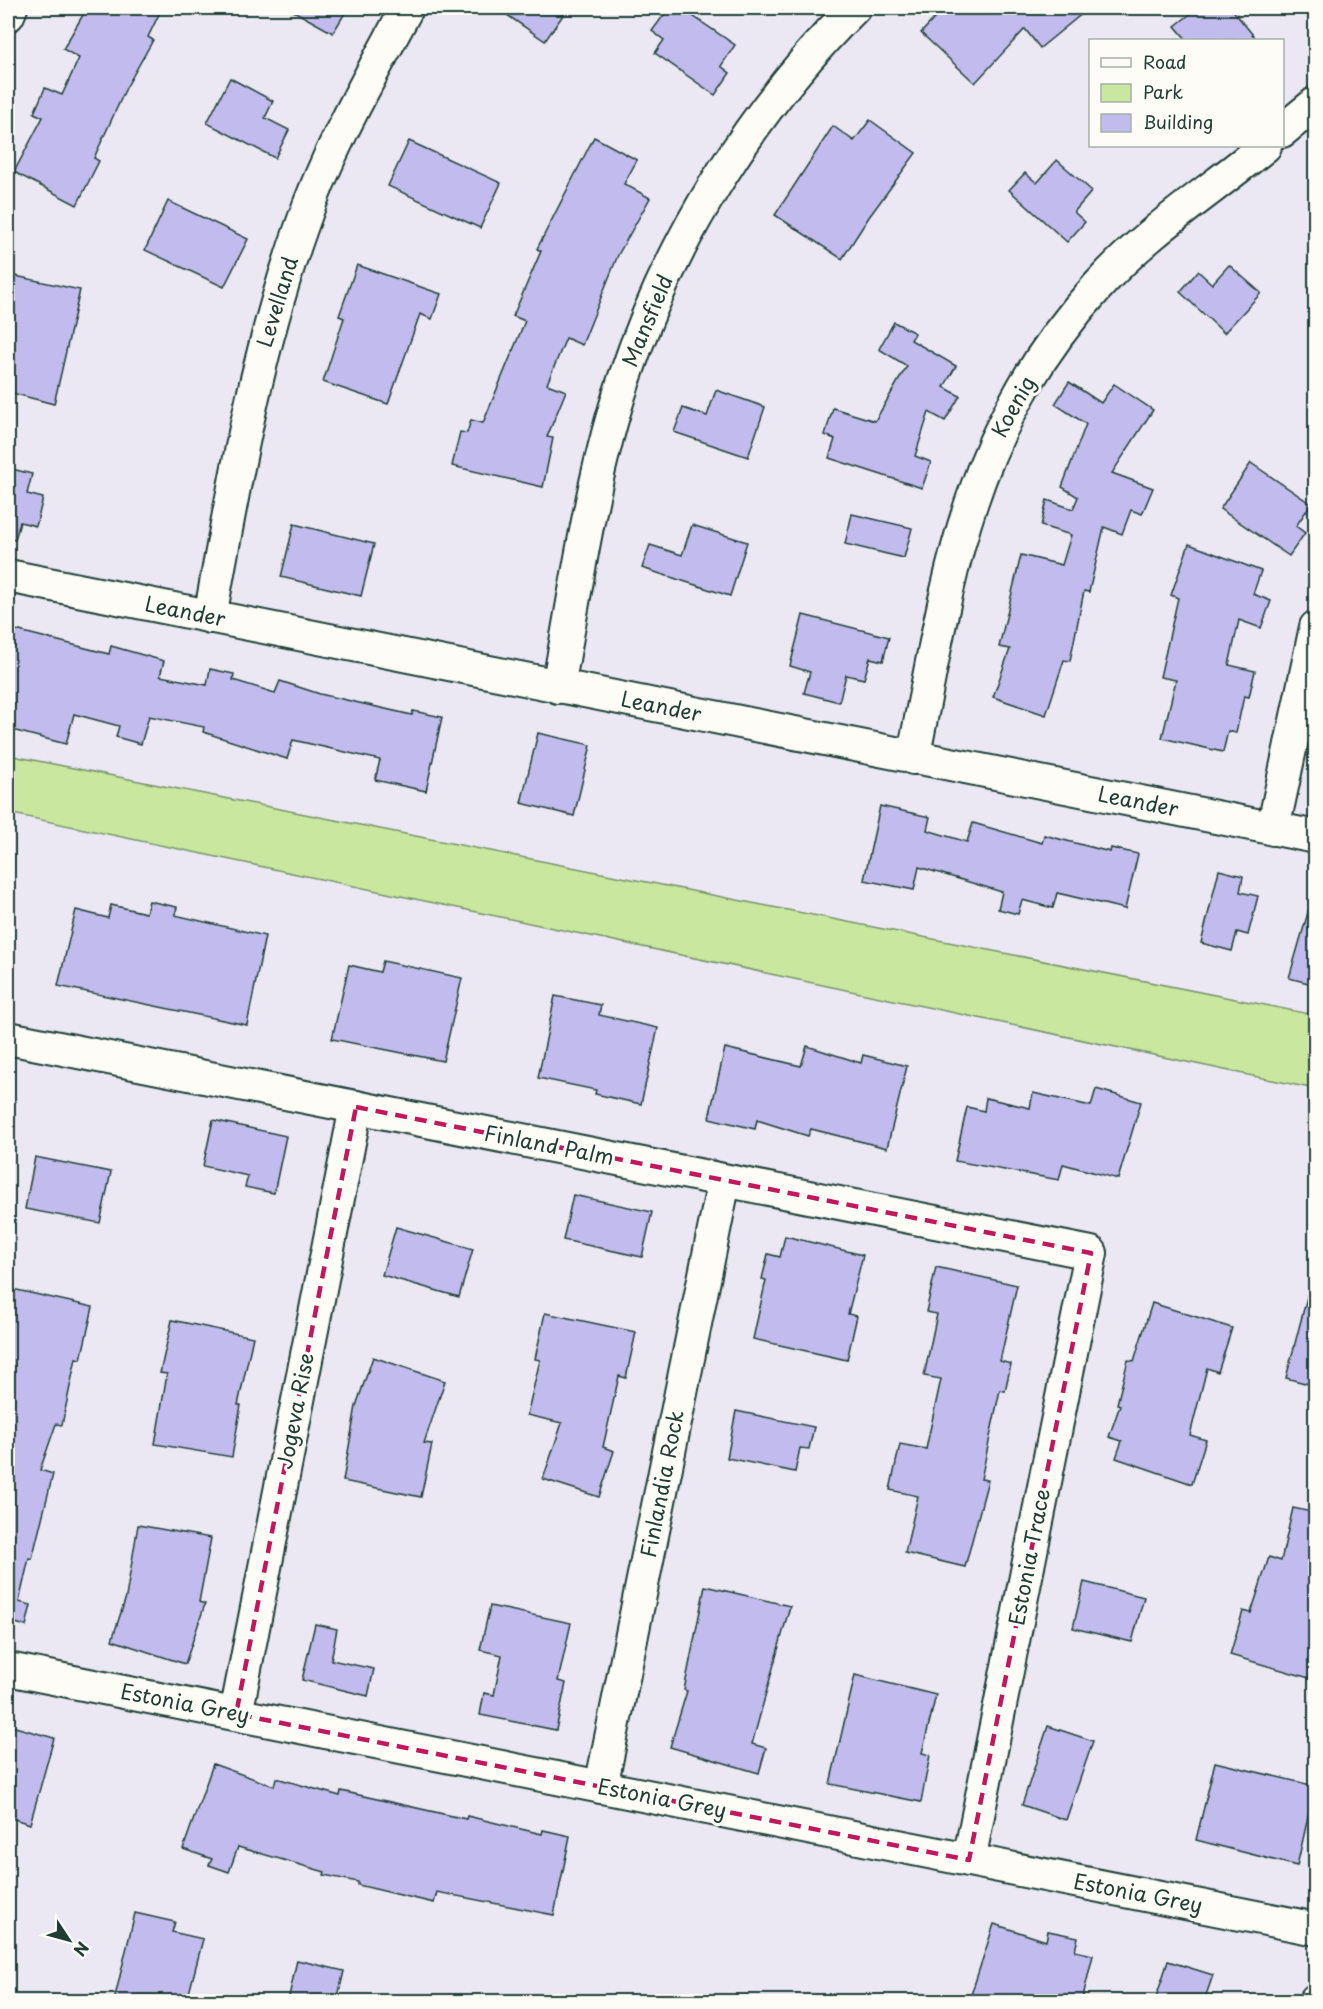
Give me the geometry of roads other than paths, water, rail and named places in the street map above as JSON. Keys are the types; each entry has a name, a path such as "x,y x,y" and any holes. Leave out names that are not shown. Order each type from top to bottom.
{"street":[{"path":"8,15 11,8"},
{"name":"Levelland","path":"210,616 239,457 267,332 298,237 350,114 407,8"},
{"name":"Mansfield","path":"558,687 596,488 624,380 661,286 707,197 762,114 826,36 854,8"},
{"path":"1284,128 1316,103"},
{"name":"Koenig","path":"913,758 953,573 972,501 994,442 1023,387 1058,334 1105,278 1142,242 1264,147"},
{"name":"Leander","path":"8,576 1316,837"},
{"path":"1273,829 1316,627"},
{"name":"Finland Palm","path":"8,1038 1091,1253"},
{"name":"Jogeva Rise","path":"236,1714 356,1107"},
{"name":"Finlandia Rock","path":"601,1787 724,1181"},
{"name":"Estonia Trace","path":"969,1860 1091,1253"},
{"name":"Estonia Grey","path":"8,1669 1316,1929"}]}
